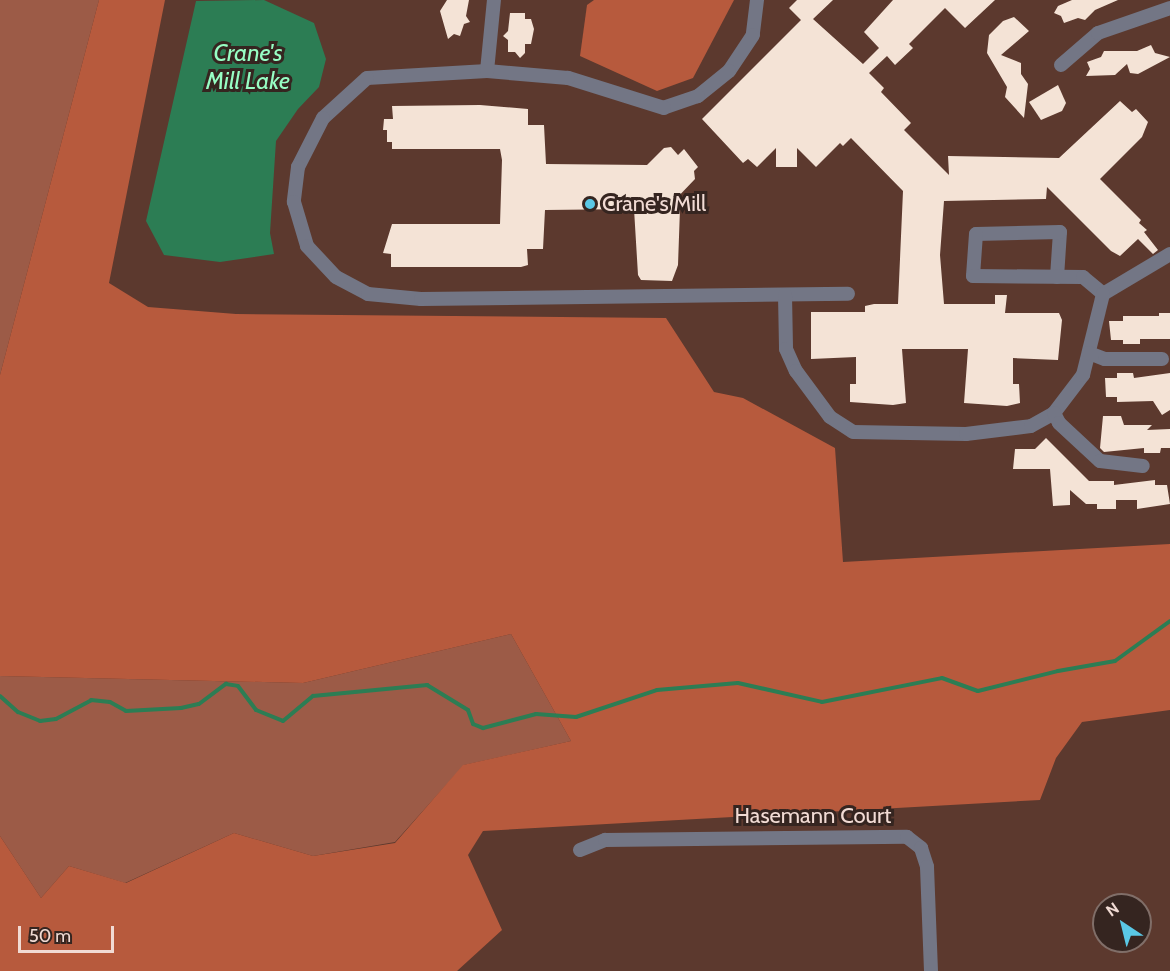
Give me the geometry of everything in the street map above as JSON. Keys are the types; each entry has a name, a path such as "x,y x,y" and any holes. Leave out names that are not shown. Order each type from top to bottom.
{"street":[{"path":"487,71 494,0"},
{"path":"757,0 753,35 729,71 698,96 664,108 568,78 487,71 367,78 323,118 298,167 294,202 307,246 336,277 368,294 421,299 848,294"},
{"path":"1061,65 1098,33 1170,7 1168,0"},
{"path":"1058,277 1060,232 976,234 973,276 1058,277 1083,277 1103,294"},
{"path":"785,295 786,349 795,372 830,417 853,432 1000,432 1031,426 1054,413 1083,375 1103,294 1170,254"},
{"path":"1089,353 1105,359 1162,359"},
{"path":"1054,413 1059,423 1100,461 1143,466"},
{"name":"Hasemann Court","path":"580,850 605,840 907,837 921,848 927,867 931,971"}],"shaded area":[{"path":"0,0 99,0 0,375"},
{"path":"99,0 165,0 109,283 148,307 236,314 666,318 714,392 743,398 835,448 843,562 1170,544 1170,710 1082,722 1056,758 1040,800 483,831 468,855 502,930 457,971 0,971 0,836 41,898 69,866 126,883 234,833 313,856 395,843 463,765 571,741 511,634 303,683 0,676 0,375"},
{"path":"594,0 734,0 693,78 657,91 580,56 587,5"},
{"path":"511,634 571,741 464,765 395,842 313,856 234,833 125,883 69,866 41,898 0,836 0,676 303,683"}],"water":[{"name":"Crane's Mill Lake","path":"264,0 314,23 326,59 319,87 298,109 276,141 270,233 274,254 220,262 164,255 146,221 196,1"}],"building":[{"path":"447,0 469,0 466,16 470,22 464,24 460,36 454,34 448,39 440,11"},
{"name":"Crane's Mill","path":"797,0 833,0 813,19 863,64 879,48 864,32 893,0 995,0 965,28 945,8 909,44 913,48 895,65 887,56 869,73 884,88 881,92 911,123 904,130 949,175 948,156 1059,158 1120,101 1132,112 1136,109 1148,122 1142,137 1100,179 1141,220 1139,223 1147,230 1144,232 1158,250 1153,254 1138,239 1120,256 1111,251 1047,187 1046,199 944,201 940,255 944,304 995,304 995,295 1007,295 1005,313 1059,313 1062,320 1058,360 1013,358 1013,384 1019,384 1020,403 1007,406 964,403 968,349 902,349 906,403 893,405 850,402 850,384 856,384 856,357 811,359 811,312 865,312 865,306 898,304 903,191 851,138 843,146 840,143 816,167 797,148 797,167 776,167 776,148 757,167 748,159 743,163 702,119 801,20 789,8"},
{"path":"1072,0 1118,0 1095,10 1085,20 1078,18 1064,23 1061,16 1054,13 1058,6"},
{"path":"510,13 525,13 525,19 531,19 534,29 531,44 525,44 525,53 520,58 515,52 508,52 508,40 503,36 508,31"},
{"path":"1014,17 1029,31 1001,55 1021,63 1021,74 1028,84 1024,118 1005,97 1007,87 987,53 989,35 1003,21"},
{"path":"1151,45 1155,53 1170,57 1138,74 1130,73 1127,64 1115,75 1086,76 1090,69 1087,62 1101,57 1104,51 1137,51"},
{"path":"1058,85 1066,103 1062,111 1041,120 1029,102"},
{"path":"480,105 528,109 528,125 544,125 546,164 647,165 664,148 671,147 678,155 684,149 698,167 694,171 695,179 673,202 680,209 678,265 672,281 641,280 638,275 634,209 545,210 543,249 527,249 528,265 521,267 391,267 391,254 383,253 392,224 500,224 502,160 500,149 392,149 392,142 387,142 387,130 383,130 384,119 393,119 392,106"},
{"path":"1159,313 1170,313 1170,339 1140,339 1140,344 1123,344 1123,340 1111,340 1109,321 1123,321 1123,316 1159,316"},
{"path":"1117,373 1133,373 1134,378 1170,373 1170,410 1162,415 1153,401 1117,402 1117,397 1106,397 1105,378 1117,378"},
{"path":"1103,416 1121,416 1124,425 1152,425 1147,430 1170,429 1170,448 1161,448 1160,453 1144,453 1144,448 1104,452 1100,448"},
{"path":"1046,438 1089,481 1114,481 1114,485 1155,480 1155,485 1167,485 1170,504 1137,509 1137,500 1116,500 1116,509 1097,509 1097,504 1086,504 1070,490 1070,505 1053,506 1050,469 1013,469 1015,449 1035,449"}],"waterway":[{"path":"0,696 18,712 40,721 56,719 91,700 110,702 126,711 181,708 199,704 226,684 238,686 256,710 283,721 313,696 427,685 468,710 473,724 483,728 536,714 576,717 657,690 738,683 822,702 942,678 978,691 1058,671 1115,661 1170,621"}],"place":[{"name":"Crane's Mill","path":"590,204"}]}
